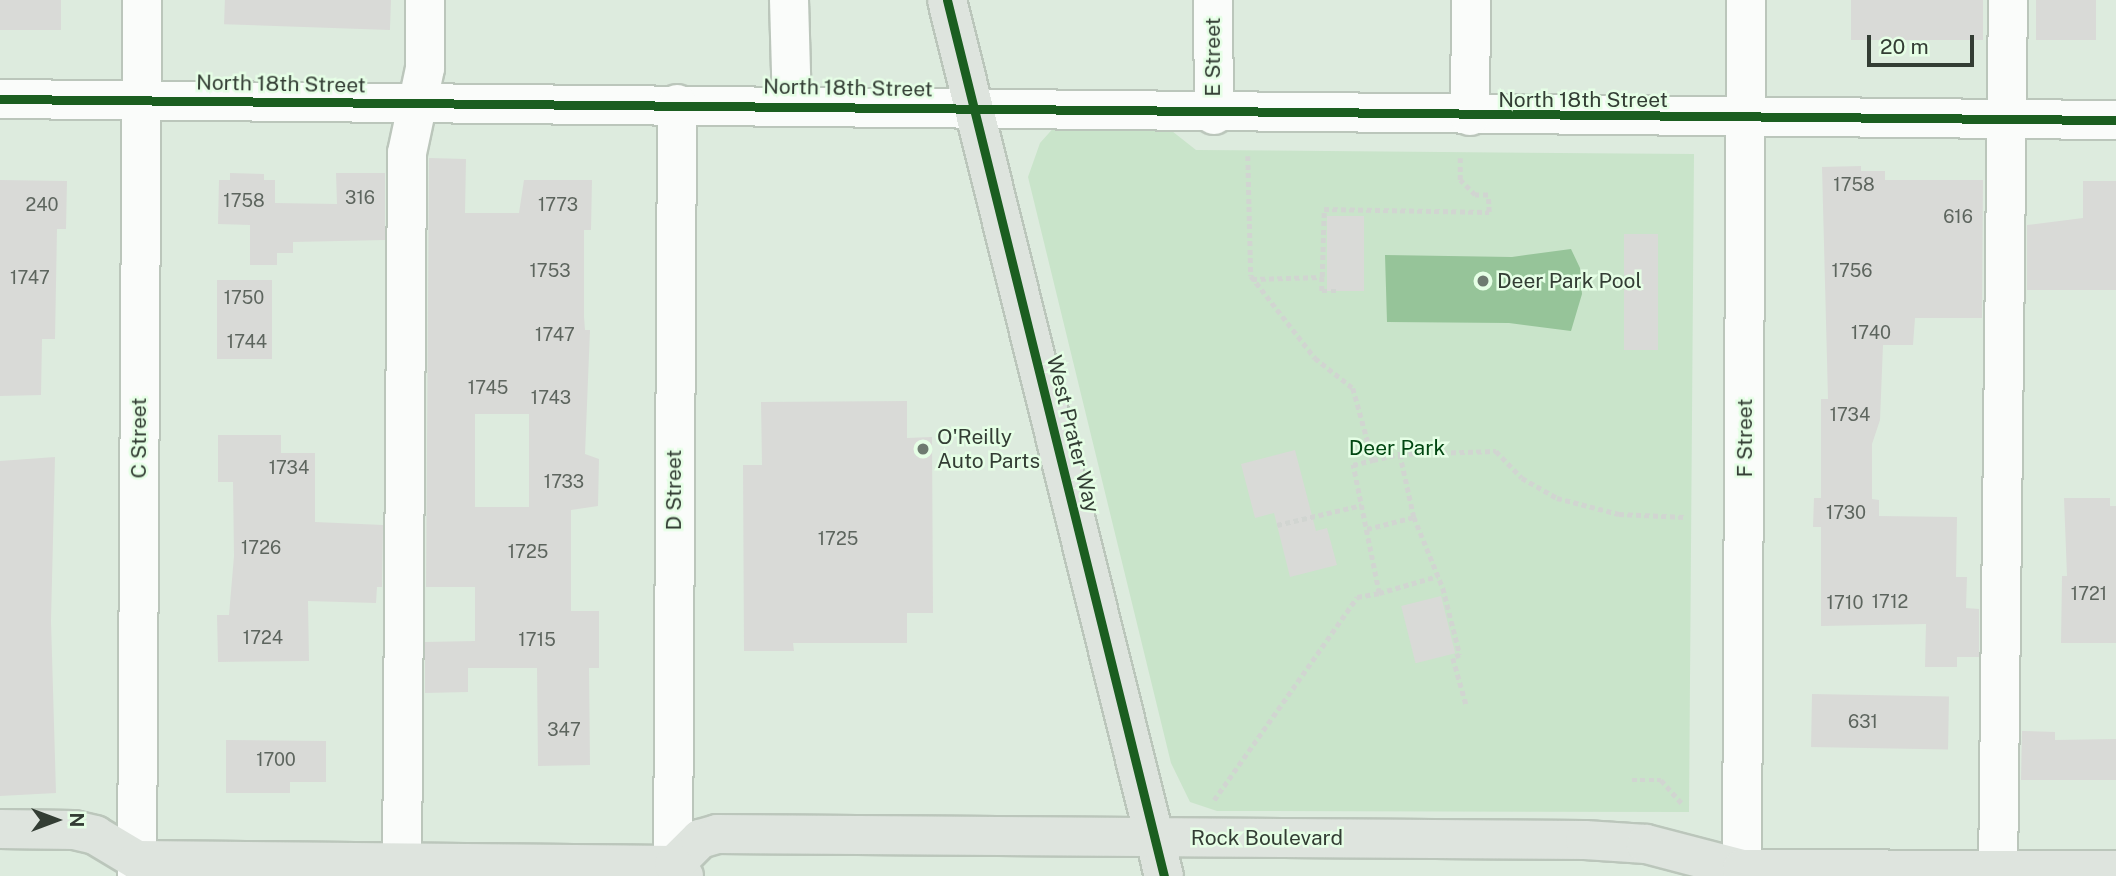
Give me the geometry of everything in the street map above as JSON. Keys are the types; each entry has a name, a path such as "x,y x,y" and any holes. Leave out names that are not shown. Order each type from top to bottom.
{"main road":[{"name":"West Prater Way","path":"947,0 1164,876"},
{"path":"0,829 74,830 95,835 129,871 402,869 677,872"},
{"name":"Rock Boulevard","path":"677,872 700,839 717,834 1585,840 1646,844 1735,874 2116,870"}],"street":[{"name":"C Street","path":"129,871 142,0"},
{"path":"402,869 407,167 425,68 425,0"},
{"path":"789,0 792,105"},
{"name":"E Street","path":"1213,0 1214,115"},
{"path":"1470,116 1471,0"},
{"name":"F Street","path":"1735,874 1747,118 1746,0"},
{"path":"1998,872 2008,0"},
{"name":"North 18th Street","path":"0,99 973,106 1214,115 2116,120"},
{"name":"D Street","path":"677,104 677,872"}],"path":[{"path":"1248,156 1252,279 1315,358 1353,388 1373,460"},
{"path":"1337,291 1322,291 1324,209 1489,212 1488,195 1475,195 1460,180 1460,158"},
{"path":"1252,279 1322,277"},
{"path":"1379,593 1353,465 1373,460 1400,454 1496,452 1522,478 1558,498 1619,514 1685,517"},
{"path":"1400,454 1414,517 1438,576 1460,655 1453,658 1466,704"},
{"path":"1277,525 1362,505"},
{"path":"1367,528 1414,517"},
{"path":"1214,800 1357,597 1438,576"},
{"path":"1632,780 1661,780 1682,803"}],"green space":[{"name":"Deer Park","path":"1158,120 1196,150 1694,154 1689,812 1217,811 1190,802 1171,763 1028,177 1040,143 1057,124"}],"shaded area":[{"name":"Deer Park Pool","path":"1571,249 1580,268 1582,294 1571,331 1509,323 1387,322 1385,255 1512,257"}],"building":[{"path":"0,0 61,0 61,30 0,30"},
{"path":"225,0 391,0 390,30 224,24"},
{"path":"1851,0 1983,0 1983,40 1851,40"},
{"path":"2036,0 2096,0 2096,40 2036,40"},
{"path":"429,158 466,159 465,213 519,213 524,180 592,180 591,230 584,230 584,317 585,330 590,330 585,454 599,459 598,506 571,510 571,611 599,611 599,668 589,668 590,765 538,766 537,668 468,668 468,692 425,693 425,642 475,641 475,587 426,587","holes":["475,414 529,414 529,507 475,507"]},
{"path":"1861,166 1861,171 1885,171 1885,180 1983,180 1982,318 1915,318 1913,345 1883,345 1880,420 1872,444 1872,499 1879,500 1879,516 1957,517 1956,577 1967,577 1966,608 1979,609 1979,657 1957,657 1957,667 1925,667 1926,624 1821,626 1821,527 1813,527 1814,498 1821,498 1821,399 1828,399 1822,167"},
{"path":"230,173 264,174 264,180 275,180 275,203 337,204 336,173 385,173 385,240 293,242 293,253 277,253 277,265 250,265 250,225 218,224 219,180 230,180"},
{"path":"0,180 67,181 66,229 57,229 55,339 42,339 41,395 0,396"},
{"path":"2083,181 2116,181 2116,290 2027,290 2027,225 2083,218"},
{"path":"1327,216 1364,216 1364,291 1327,291"},
{"path":"1624,234 1658,234 1658,350 1624,350"},
{"path":"217,280 272,280 272,359 217,359"},
{"path":"907,401 907,438 932,437 933,613 907,613 907,643 793,643 794,651 744,651 743,465 762,465 761,402"},
{"path":"218,435 281,435 281,453 315,453 315,522 383,525 382,587 377,587 376,603 308,601 309,661 218,662 217,615 229,615 234,556 233,482 218,482"},
{"path":"1295,450 1316,531 1327,528 1337,565 1290,577 1274,513 1255,518 1241,464"},
{"path":"55,457 51,621 56,793 0,796 0,461"},
{"path":"2064,498 2110,498 2110,506 2116,506 2116,643 2061,643 2062,576 2067,576"},
{"path":"1441,596 1455,653 1415,663 1401,606"},
{"path":"1812,694 1949,696 1948,749 1811,747"},
{"path":"2022,731 2055,732 2055,740 2116,739 2116,780 2021,780"},
{"path":"226,740 326,741 326,782 290,782 290,793 226,793"}],"cycle path":[{"path":"947,0 1164,876"},
{"path":"0,99 2116,120"}],"place":[{"name":"Deer Park Pool","path":"1483,281"},
{"name":"O'Reilly Auto Parts","path":"923,449"}]}
